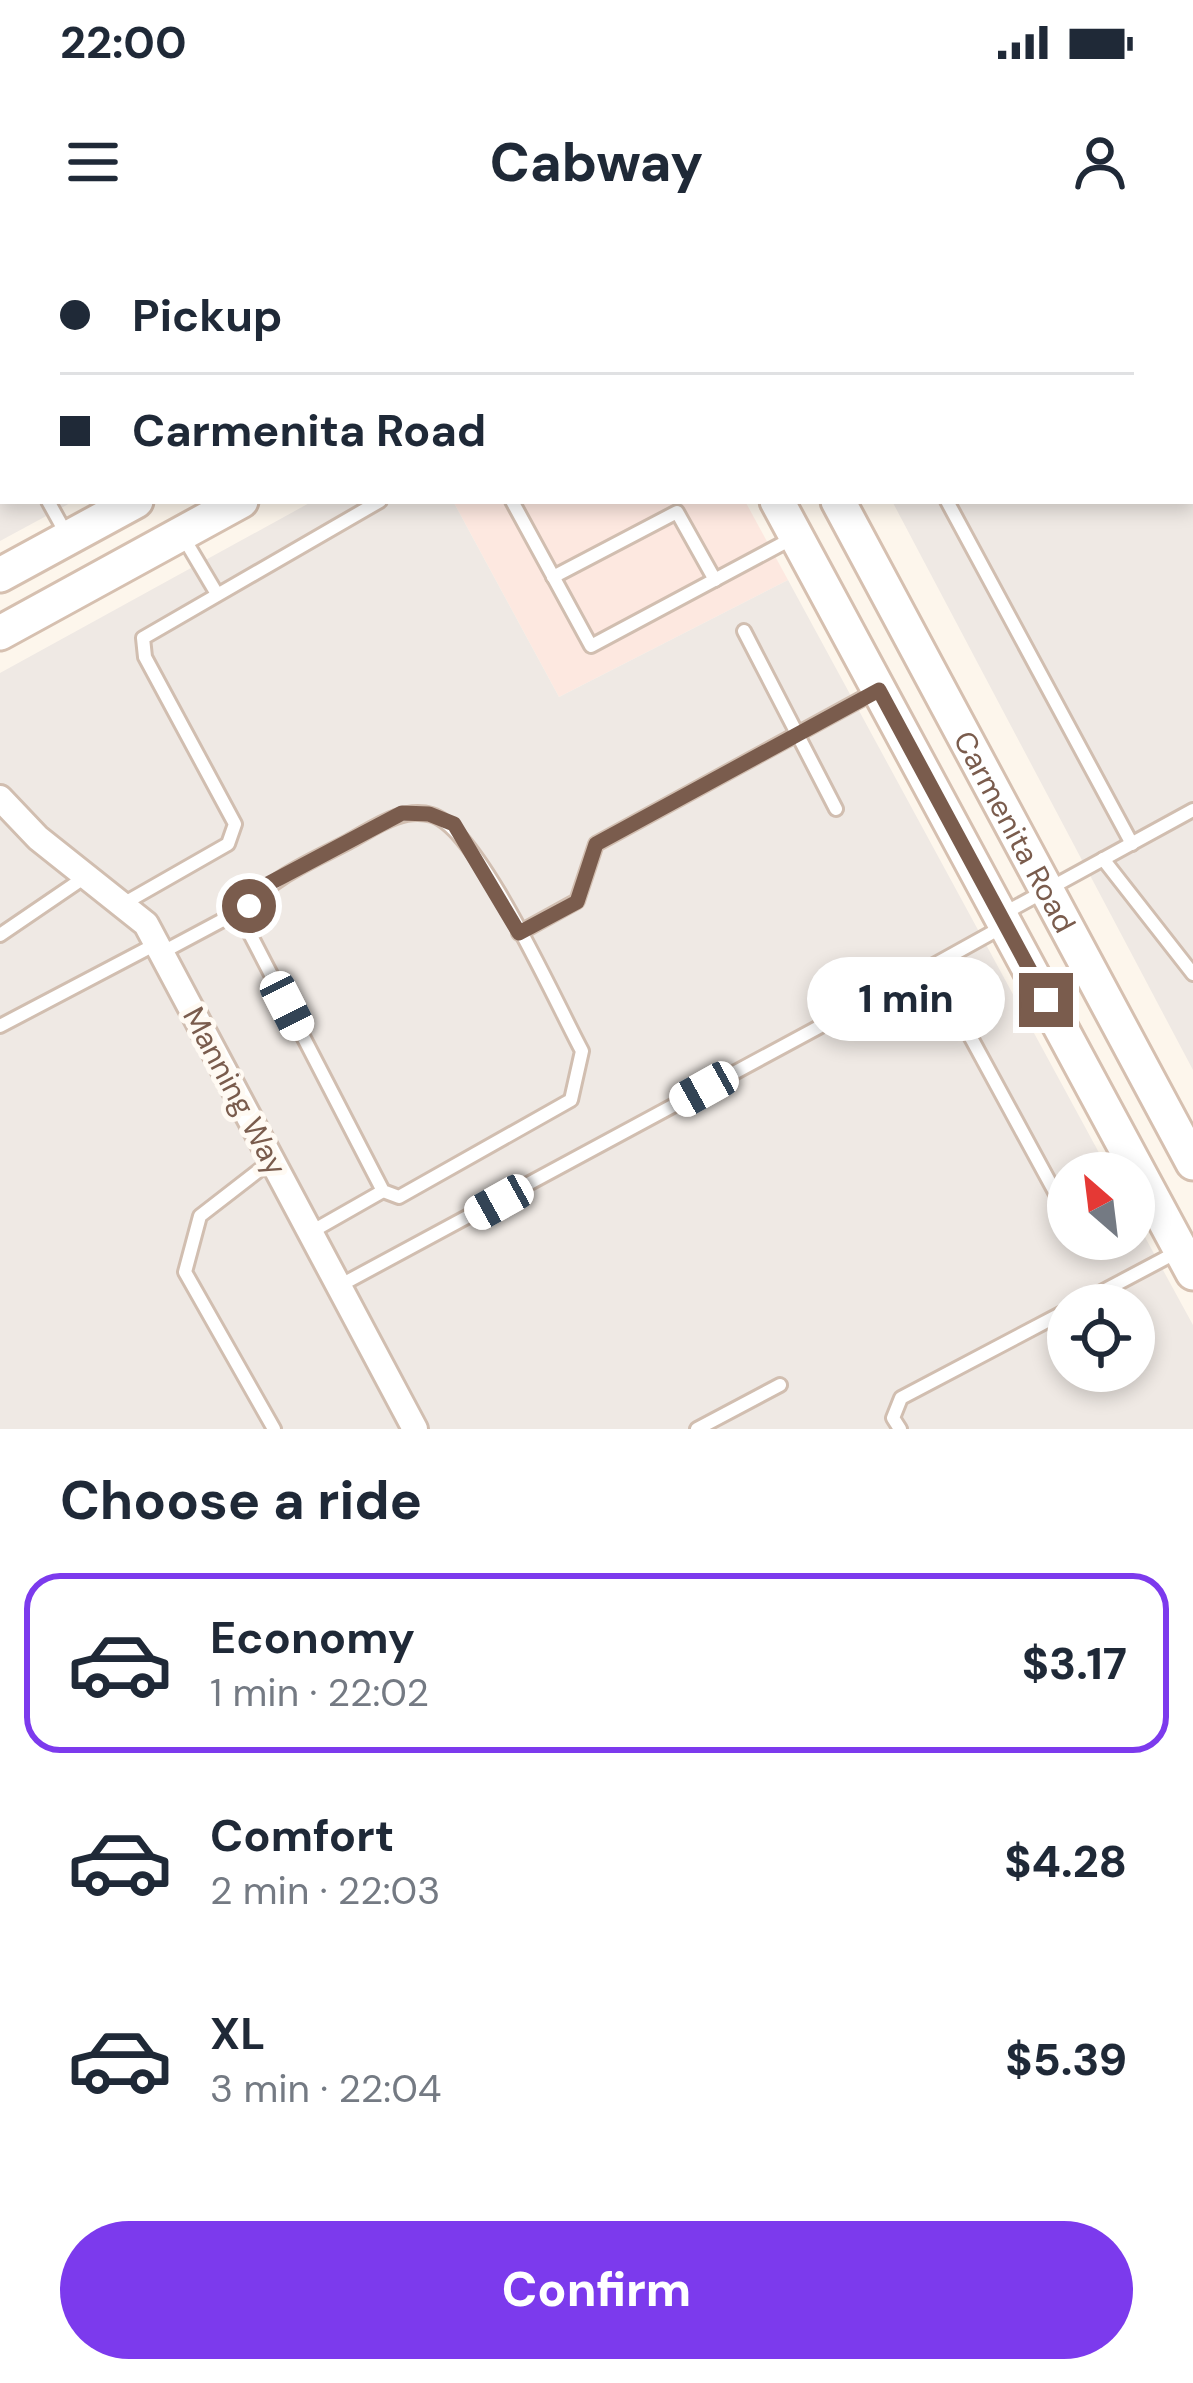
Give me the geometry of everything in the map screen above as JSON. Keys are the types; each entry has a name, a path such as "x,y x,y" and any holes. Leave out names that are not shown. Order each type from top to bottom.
{"main road":[{"path":"0,575 130,504"},
{"path":"0,632 237,504"},
{"name":"Carmenita Road","path":"779,504 1003,920 1120,1152"},
{"name":"Carmenita Road","path":"840,504 1193,1163"},
{"name":"Carmenita Road","path":"1155,1214 1187,1262"}],"street":[{"name":"Manning Way","path":"0,798 38,838 146,924 416,1429"}],"lane":[{"path":"50,504 68,538"},
{"path":"122,904 236,835 235,824 141,647 149,632 375,504"},
{"path":"514,504 591,646 796,536"},
{"path":"948,504 1132,844"},
{"path":"554,577 677,512 715,580"},
{"path":"182,534 217,594"},
{"path":"743,631 836,808"},
{"path":"519,933 577,902 596,844 879,690"},
{"path":"339,1286 932,966 1047,890 1193,810"},
{"path":"0,1026 249,906 268,884 402,813 429,814 454,824 582,1052 571,1100 399,1197 383,1191 249,932 249,906"},
{"path":"1103,859 1193,974"},
{"path":"0,934 88,875"},
{"path":"932,966 1047,1177"},
{"path":"272,1160 200,1216 185,1272 274,1429"},
{"path":"310,1233 383,1191"},
{"path":"1131,1284 1187,1262"},
{"path":"900,1429 893,1418 901,1397 1047,1321"},
{"path":"697,1429 780,1385"}],"shaded area":[{"path":"0,504 68,504 0,541"},
{"path":"308,504 455,504 559,697 788,580 1099,1152 1047,1152 1047,1260 1155,1260 1155,1255 1193,1325 1193,1429 0,1429 0,673"},
{"path":"455,504 747,504 788,580 559,697"},
{"path":"894,504 1193,504 1193,1070"}],"route":[{"path":"249,906 268,884 402,813 429,814 454,824 519,933 577,902 596,844 879,690 1046,1000"}]}
